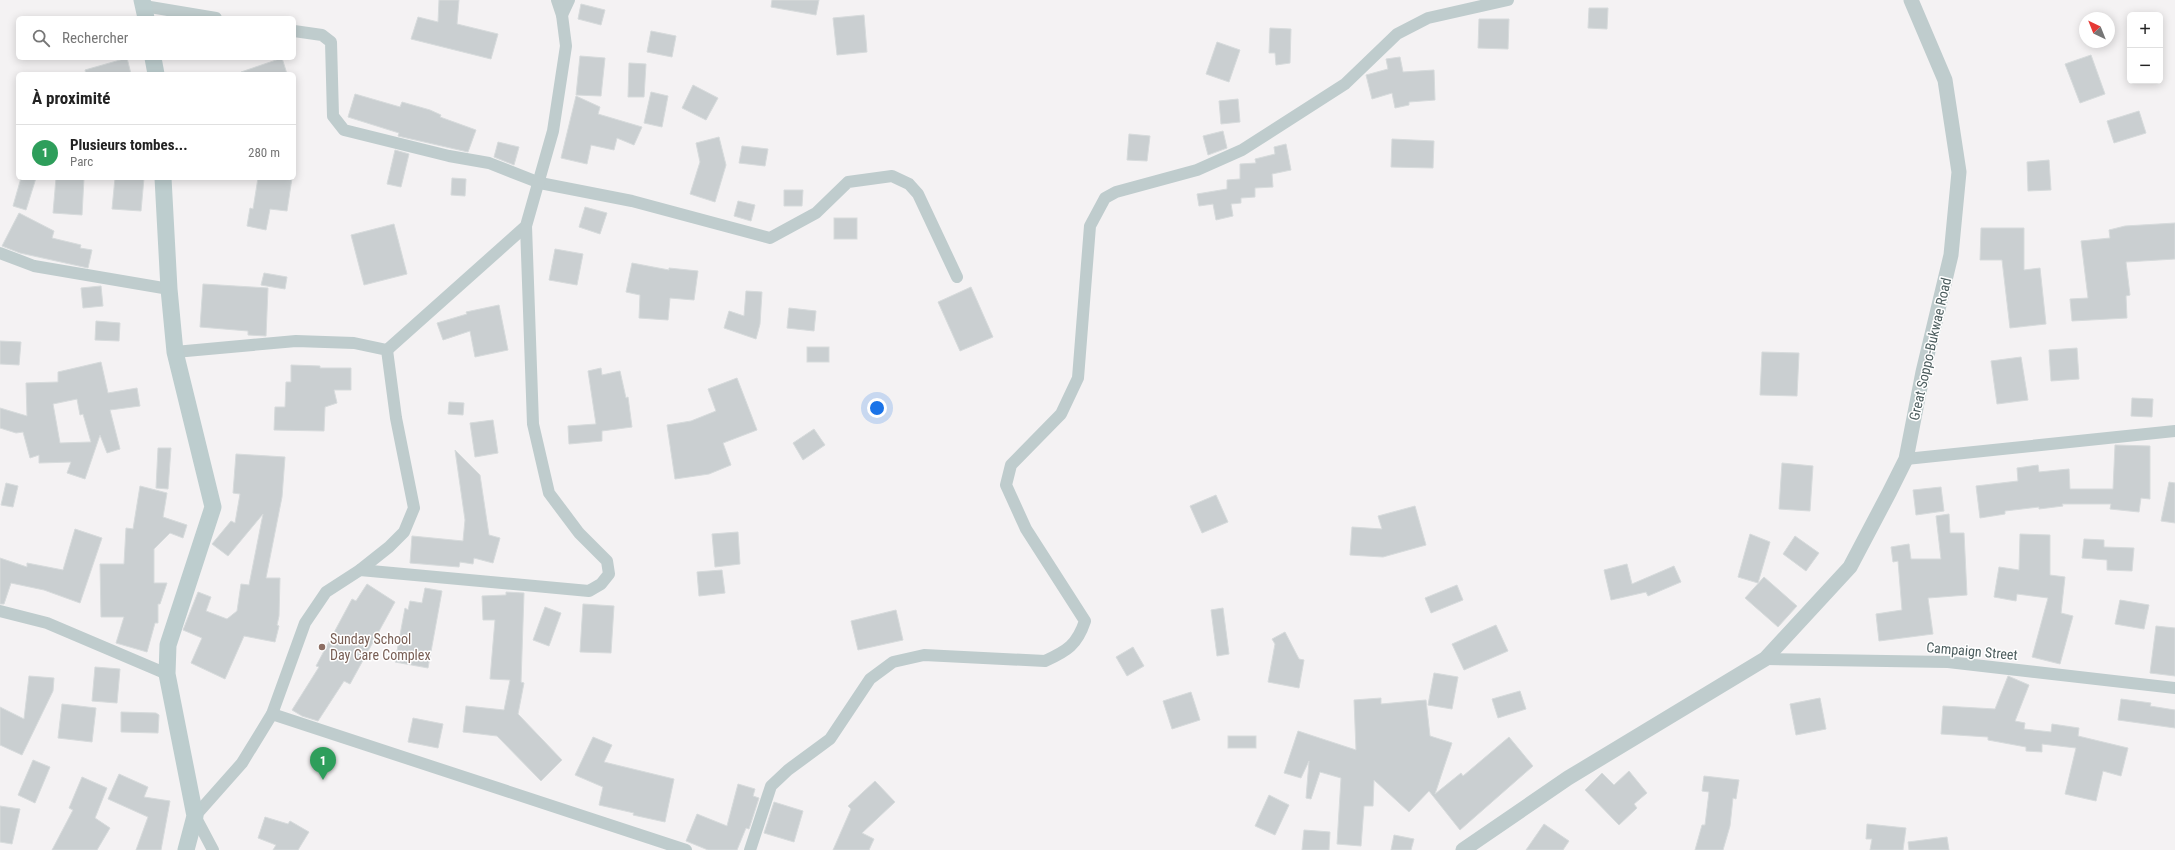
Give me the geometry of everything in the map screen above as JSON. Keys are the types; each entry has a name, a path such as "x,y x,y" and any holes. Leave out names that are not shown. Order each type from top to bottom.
{"main road":[{"path":"153,60 156,72"},
{"path":"164,180 169,289 175,352 213,507 168,646 167,674 195,816 186,850"}],"street":[{"path":"360,570 589,591 601,584 609,574 607,561 579,533 549,493 533,424 526,226 540,183 553,131 566,46 562,15 557,0"},
{"path":"562,15 569,0"},
{"path":"750,850 771,786 788,770 830,739 870,679 893,662 924,655 1045,661 1063,653 1080,636 1085,621 1026,529 1006,485 1011,465 1061,414 1078,378 1090,226 1105,198 1116,192 1196,170 1242,150 1345,84 1397,34 1428,18 1508,0"},
{"name":"Great Soppo-Bukwae Road","path":"1463,850 1568,778 1765,659 1850,567 1906,459 1922,372 1951,255 1960,172 1945,80 1911,0"},
{"path":"144,8 202,16"},
{"path":"296,31 322,35 331,42 333,116 344,130 449,156 489,163 540,183 632,201 770,238 816,213 848,182 892,176 909,184 918,194 957,277"},
{"path":"387,350 526,226"},
{"path":"0,253 34,266 169,289"},
{"path":"175,352 296,341 354,343 387,350"},
{"path":"213,850 195,816 242,763 272,714 305,623 326,592 360,570 389,547 404,532 414,508 396,418 387,350"},
{"path":"1906,459 2175,431"},
{"path":"0,611 47,623 167,674"},
{"name":"Campaign Street","path":"1765,659 1948,662 2175,688"},
{"path":"272,714 679,849"}],"building":[{"path":"439,0 459,0 457,24 498,34 491,59 411,39 418,17 438,22"},
{"path":"772,0 819,0 816,15 771,7"},
{"path":"581,4 605,10 601,25 578,19"},
{"path":"1589,8 1608,8 1607,29 1588,28"},
{"path":"864,15 867,52 837,55 833,18"},
{"path":"1479,19 1509,19 1508,49 1478,48"},
{"path":"1270,28 1291,29 1290,63 1276,65 1275,53 1269,53"},
{"path":"651,31 676,36 672,57 647,52"},
{"path":"1217,42 1240,50 1229,82 1206,74"},
{"path":"2091,55 2105,94 2080,103 2065,64"},
{"path":"580,56 605,58 601,96 576,95"},
{"path":"1400,57 1403,72 1434,70 1435,100 1409,102 1409,105 1395,108 1392,93 1372,99 1366,75 1388,69 1386,59"},
{"path":"120,60 128,60 130,72 86,72 85,70"},
{"path":"276,60 283,60 286,72 241,72"},
{"path":"629,63 646,64 644,97 628,97"},
{"path":"693,85 718,98 706,120 682,108"},
{"path":"651,92 668,96 662,127 644,123"},
{"path":"355,94 400,107 402,102 430,110 441,115 440,117 476,130 468,152 398,136 399,133 348,117"},
{"path":"576,96 600,107 598,114 642,127 634,145 617,138 614,150 591,145 587,164 561,158"},
{"path":"1238,99 1240,122 1221,124 1219,101"},
{"path":"2139,111 2146,133 2114,143 2107,121"},
{"path":"1223,131 1227,148 1208,155 1203,136"},
{"path":"1129,134 1150,136 1147,161 1127,160"},
{"path":"719,137 726,165 715,202 690,194 700,162 696,143"},
{"path":"1392,139 1434,141 1433,168 1391,167"},
{"path":"498,142 519,147 514,165 494,157"},
{"path":"1286,144 1291,170 1272,174 1273,187 1255,188 1255,197 1241,198 1241,203 1231,204 1233,216 1216,220 1213,204 1199,206 1197,194 1227,189 1227,180 1240,179 1240,164 1256,163 1255,159 1275,154 1274,147"},
{"path":"742,146 768,149 765,166 739,163"},
{"path":"395,150 409,154 401,187 387,184"},
{"path":"2049,160 2051,190 2028,191 2027,162"},
{"path":"452,178 466,179 465,196 451,195"},
{"path":"20,180 35,180 26,210 13,206"},
{"path":"56,180 84,180 82,215 53,213"},
{"path":"115,180 144,180 141,211 112,209"},
{"path":"258,180 292,180 287,211 270,209 266,230 247,226 250,208 253,209"},
{"path":"784,190 803,190 802,206 784,206"},
{"path":"738,201 755,205 751,221 734,216"},
{"path":"585,207 607,213 600,234 579,227"},
{"path":"19,213 54,231 52,238 81,245 80,248 92,250 88,268 20,253 2,246"},
{"path":"834,218 857,218 857,239 834,239"},
{"path":"2175,223 2175,259 2126,262 2130,295 2126,296 2127,318 2072,321 2070,299 2088,298 2081,241 2110,238 2109,230 2125,226"},
{"path":"394,224 407,274 364,285 351,235"},
{"path":"1981,228 2024,228 2024,270 2040,268 2046,324 2010,328 2002,260 1980,260"},
{"path":"555,249 583,254 577,285 549,280"},
{"path":"632,263 669,270 669,268 698,271 694,300 670,298 668,320 639,318 640,295 626,292"},
{"path":"264,273 287,277 285,289 261,285"},
{"path":"203,284 268,288 266,336 248,335 248,331 200,327"},
{"path":"101,286 103,306 83,308 81,288"},
{"path":"971,287 993,337 960,351 938,302"},
{"path":"746,291 762,292 760,324 756,339 724,328 729,311 744,316"},
{"path":"499,305 508,350 475,357 470,331 443,340 437,323 467,314 466,312"},
{"path":"789,308 816,311 814,331 787,328"},
{"path":"96,321 120,323 119,341 95,340"},
{"path":"0,341 21,342 19,365 0,364"},
{"path":"807,347 829,347 829,362 807,362"},
{"path":"2077,348 2079,379 2051,381 2049,350"},
{"path":"1762,352 1799,353 1797,396 1760,395"},
{"path":"2021,357 2028,400 1997,404 1991,361"},
{"path":"101,362 108,393 137,388 140,406 110,410 120,449 107,453 100,435 85,479 67,473 71,462 39,463 39,455 30,458 23,432 16,433 0,428 0,408 27,416 26,383 58,382 58,372","holes":["77,399 80,415 83,414 91,442 60,443 53,404"]},
{"path":"291,365 320,366 320,368 351,368 351,390 334,390 337,403 325,407 324,431 274,430 275,407 285,407 286,382 291,382"},
{"path":"601,368 602,375 620,371 626,398 628,397 632,427 602,431 602,441 569,444 568,426 596,424 588,371"},
{"path":"737,378 757,430 723,443 731,465 709,474 675,479 667,425 691,421 716,411 708,389"},
{"path":"2132,398 2153,399 2152,417 2131,416"},
{"path":"449,402 464,403 463,415 448,414"},
{"path":"493,420 498,453 475,457 470,423"},
{"path":"814,429 825,445 803,460 793,443"},
{"path":"2115,445 2150,446 2150,499 2141,498 2139,512 2110,509 2111,504 2062,504 2063,506 2005,511 2005,514 1980,518 1976,486 2018,481 2017,468 2038,465 2039,472 2069,469 2070,489 2113,489"},
{"path":"158,448 171,448 168,489 156,488"},
{"path":"455,450 480,475 489,535 500,538 493,563 474,558 473,564 460,562 459,567 410,563 412,536 463,541 465,520"},
{"path":"236,454 285,457 282,497 266,578 280,578 279,616 277,625 279,626 275,642 244,636 225,679 191,663 202,638 183,630 198,592 211,597 206,611 227,619 237,611 241,584 249,585 263,514 228,556 212,544 231,521 235,523 240,494 233,493"},
{"path":"1782,463 1813,466 1810,511 1779,509"},
{"path":"2169,482 2175,483 2175,523 2161,521"},
{"path":"6,483 18,486 13,507 1,505"},
{"path":"140,486 167,493 163,517 187,525 183,538 170,533 154,549 154,583 167,583 160,604 158,604 158,623 155,623 147,652 116,643 124,617 101,617 100,564 124,564 126,528 133,529"},
{"path":"1941,487 1944,511 1916,515 1913,490"},
{"path":"1216,495 1228,522 1202,533 1190,506"},
{"path":"1415,506 1426,545 1383,557 1350,555 1352,527 1382,529 1378,516"},
{"path":"1949,514 1950,533 1964,533 1967,595 1928,598 1933,634 1879,641 1876,614 1902,610 1898,561 1893,562 1891,547 1909,544 1911,559 1941,559 1936,516"},
{"path":"75,529 102,538 80,603 44,590 11,583 4,604 0,604 0,558 27,567 27,563 63,570"},
{"path":"738,532 740,564 715,567 712,534"},
{"path":"1750,534 1770,542 1758,583 1738,577"},
{"path":"2020,534 2050,535 2050,575 2065,577 2061,613 2073,616 2060,664 2032,657 2048,598 2017,594 2016,601 1994,597 1999,567 2019,570"},
{"path":"1795,536 1819,553 1806,571 1783,554"},
{"path":"2084,539 2104,540 2104,547 2134,548 2132,571 2107,570 2107,560 2082,558"},
{"path":"1627,564 1632,584 1674,566 1681,582 1648,596 1646,592 1611,600 1604,570"},
{"path":"722,570 725,593 699,596 697,572"},
{"path":"1764,577 1797,606 1778,627 1745,598"},
{"path":"367,584 395,602 350,684 344,681 318,721 302,716 292,710 319,667 316,666 352,599 356,601"},
{"path":"1457,585 1463,600 1431,613 1425,598"},
{"path":"425,588 442,591 428,668 395,662 405,608 408,610 410,601 422,603"},
{"path":"506,592 524,593 521,682 524,683 518,714 562,760 541,781 497,736 463,732 466,706 504,710 510,680 490,679 495,620 483,620 482,596 506,595"},
{"path":"2120,600 2149,605 2144,629 2115,624"},
{"path":"583,604 614,606 611,653 580,652"},
{"path":"545,607 561,613 549,646 533,640"},
{"path":"1223,608 1229,654 1217,656 1211,610"},
{"path":"896,610 903,640 858,650 851,621"},
{"path":"1496,625 1508,651 1464,670 1452,644"},
{"path":"2156,626 2175,628 2175,676 2150,673"},
{"path":"1285,632 1299,659 1304,660 1299,688 1268,682 1275,644 1272,639"},
{"path":"1133,647 1144,666 1127,676 1116,657"},
{"path":"95,667 120,669 117,703 92,701"},
{"path":"1434,673 1458,677 1452,709 1428,705"},
{"path":"29,676 54,678 53,691 22,755 0,745 0,707 24,719"},
{"path":"2008,676 2029,685 2015,721 2025,723 2024,729 2051,732 2052,724 2079,728 2078,736 2128,748 2121,776 2103,771 2096,801 2065,794 2076,748 2042,744 2042,752 2026,751 2026,747 1988,740 1988,737 1941,734 1943,706 1995,709"},
{"path":"1520,691 1526,709 1498,718 1492,699"},
{"path":"1191,692 1200,720 1172,729 1163,701"},
{"path":"1381,698 1381,704 1426,700 1430,736 1452,743 1435,794 1461,773 1463,776 1509,737 1533,766 1460,830 1429,791 1409,812 1374,780 1373,806 1364,806 1361,846 1337,844 1341,778 1320,772 1311,799 1306,798 1309,761 1301,778 1284,773 1298,731 1356,750 1354,700"},
{"path":"1820,698 1826,729 1796,735 1790,704"},
{"path":"2121,699 2151,703 2150,706 2175,710 2175,728 2118,720"},
{"path":"62,704 96,708 92,742 58,738"},
{"path":"121,712 156,713 159,715 158,733 121,732"},
{"path":"413,718 443,724 438,748 408,742"},
{"path":"1228,736 1256,736 1256,748 1228,748"},
{"path":"593,737 612,745 604,762 674,779 665,822 633,815 634,813 599,805 603,787 575,775"},
{"path":"33,760 50,767 35,803 18,795"},
{"path":"1629,771 1647,793 1634,804 1637,808 1619,825 1585,790 1602,773 1614,785"},
{"path":"119,774 148,787 144,797 170,801 161,850 136,850 148,817 108,799"},
{"path":"1704,776 1739,780 1736,799 1733,798 1730,826 1723,850 1695,850 1702,825 1705,825 1709,792 1702,791"},
{"path":"82,777 107,788 95,818 110,828 97,850 52,850 73,810 69,808"},
{"path":"875,781 895,802 862,833 874,839 869,850 833,850 851,809 848,806"},
{"path":"738,784 755,789 753,796 759,798 749,829 746,828 737,850 708,850 686,841 697,814 727,826"},
{"path":"1269,795 1289,805 1275,835 1255,826"},
{"path":"774,802 803,811 794,842 764,833"},
{"path":"0,806 20,809 12,844 0,842"},
{"path":"265,817 288,824 290,821 309,832 298,850 273,850 276,845 258,838"},
{"path":"1544,824 1569,841 1563,850 1526,850"},
{"path":"1867,824 1906,828 1903,850 1870,850 1872,839 1866,839"},
{"path":"1304,830 1330,832 1329,850 1302,850"},
{"path":"1394,835 1414,839 1411,850 1391,850"},
{"path":"1947,837 1949,850 1909,850 1908,842"}],"place":[{"name":"Sunday School Day Care Complex","path":"322,647"},
{"name":"Plusieurs tombes...","path":"323,780"}]}
